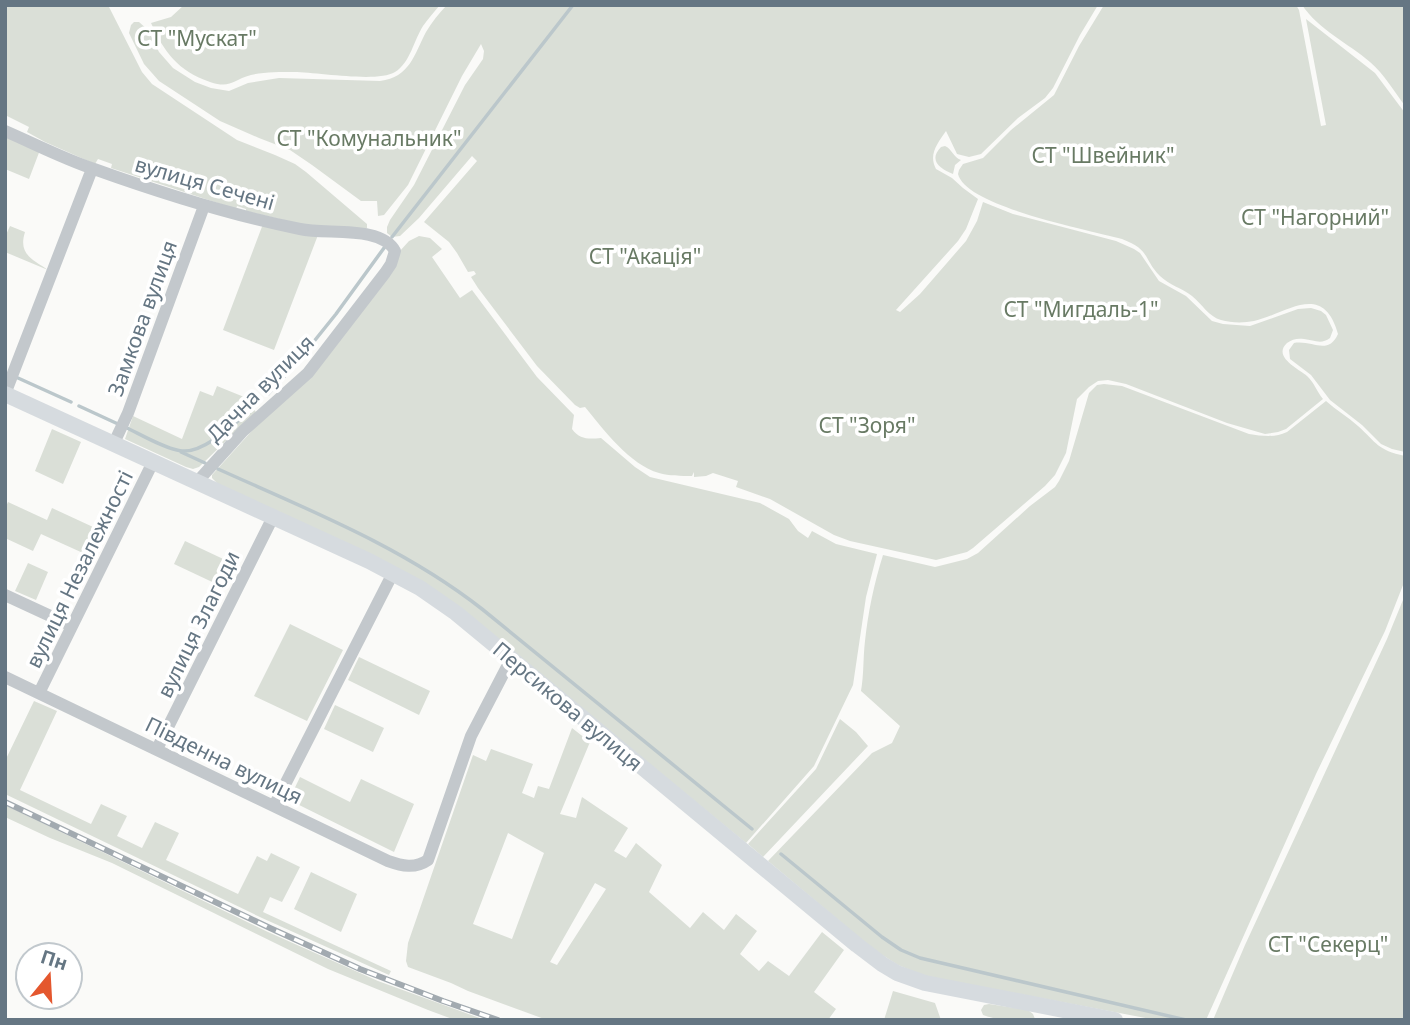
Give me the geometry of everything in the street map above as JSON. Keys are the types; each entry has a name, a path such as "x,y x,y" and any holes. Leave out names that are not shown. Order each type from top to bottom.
{"main road":[{"name":"Персикова вулиця","path":"5,394 393,573 443,603 882,964 911,979 938,986 1115,1020"}],"street":[{"name":"вулиця Сечені","path":"5,131 92,169 204,206 303,230 373,235 383,238 395,251"},
{"path":"5,394 92,169"},
{"name":"Замкова вулиця","path":"114,443 128,413 204,206"},
{"name":"Дачна вулиця","path":"197,482 230,445 308,373 385,273 395,251"},
{"name":"вулиця Незалежності","path":"40,693 153,461"},
{"name":"вулиця Злагоди","path":"157,749 273,517"},
{"path":"274,806 393,573"},
{"path":"5,595 72,626"},
{"name":"Південна вулиця","path":"5,677 388,861 410,866 421,865 428,860 471,736 511,659"}],"green space":[{"name":"СТ \"Комунальник\"","path":"5,5 108,5 142,72 152,84 237,140 295,164 367,224 367,228 313,227 246,211 237,206 236,209 111,168 112,164 98,159 95,164 27,132 29,127 5,115"},
{"name":"СТ \"Мускат\"","path":"184,5 440,5 423,26 404,63 395,72 361,77 272,72 251,75 223,85 210,82 181,66 167,52 151,23 171,17"},
{"path":"447,5 1098,5 1053,88 981,154 969,157 957,154 946,131 940,140 933,158 936,169 978,199 958,241 896,310 900,312 920,294 966,241 983,202 1013,214 1116,241 1134,249 1140,253 1159,281 1186,296 1212,321 1250,326 1298,309 1311,308 1321,311 1333,330 1330,338 1320,342 1293,340 1283,348 1283,353 1288,362 1309,378 1323,399 1286,429 1265,434 1227,423 1126,384 1098,381 1077,399 1066,453 1055,475 973,548 936,560 834,535 770,499 736,487 738,481 713,473 694,477 694,472 692,476 675,476 648,469 628,454 585,407 575,405 537,366 478,288 471,277 476,274 474,271 468,272 449,242 424,222 477,161 472,156 400,236 392,237 387,233 390,220 414,185 465,85 483,59 481,44 462,76 408,185 384,215 378,216 377,201 361,201 290,150 220,121 159,81 144,64 129,33 131,25 139,22 148,30 159,52 173,68 195,82 211,88 229,91 248,83 279,78 380,81 390,79 405,70 428,28"},
{"path":"1104,5 1296,5 1321,126 1326,125 1306,19 1375,73 1405,113 1405,452 1381,444 1330,400 1311,375 1290,359 1289,350 1294,343 1325,346 1334,341 1338,334 1323,308 1314,304 1303,305 1246,322 1229,322 1217,318 1192,296 1160,276 1142,251 1131,243 1031,216 982,197 966,186 958,174 963,164 983,158 1011,130 1054,95"},
{"path":"1302,5 1405,5 1405,106 1375,67 1325,29"},
{"path":"5,135 40,150 29,179 5,169"},
{"path":"945,146 961,160 955,165 953,174 937,164 937,152"},
{"path":"263,224 318,235 274,350 223,330"},
{"path":"10,226 25,232 25,251 48,270 5,252 5,237"},
{"path":"419,236 430,238 442,249 432,257 460,298 472,290 537,377 574,415 572,429 578,435 601,438 650,477 760,503 789,519 798,531 808,538 812,531 836,544 877,554 866,597 853,685 814,766 746,843 475,621 219,485 212,478 399,252 409,241"},
{"path":"1097,385 1122,386 1249,434 1264,436 1287,432 1326,401 1378,445 1405,456 1405,580 1385,631 1316,774 1206,1020 1156,1020 925,976 898,965 873,949 768,861 872,753 892,743 900,726 861,691 868,619 883,555 935,567 967,559 978,553 1055,487 1069,461 1089,393"},
{"path":"217,386 254,401 250,405 256,412 199,467 186,467 125,439 133,416 182,439 200,391 213,396"},
{"path":"52,429 81,442 63,484 35,471"},
{"path":"8,502 47,520 52,508 106,533 94,558 41,534 33,551 5,538 5,509"},
{"path":"185,541 236,565 225,588 174,564"},
{"path":"28,563 48,572 36,600 15,591"},
{"name":"СТ \"Секерц\"","path":"1405,595 1405,1020 1213,1020 1245,945"},
{"path":"290,624 343,650 307,721 254,696"},
{"path":"359,657 430,691 419,715 348,680"},
{"path":"34,701 57,711 20,790 91,824 101,804 127,816 117,836 142,848 155,822 179,833 166,860 238,894 257,856 267,861 271,853 300,867 282,902 270,897 263,912 391,971 389,975 262,918 5,794 5,761"},
{"path":"335,705 384,728 373,752 324,729"},
{"path":"840,719 868,746 763,857 748,844 816,769"},
{"path":"572,728 590,742 560,814 576,818 582,797 628,828 614,851 626,858 636,843 662,865 649,892 690,928 703,912 724,930 736,914 757,931 740,954 759,971 768,961 789,976 822,932 844,950 814,992 836,1009 828,1020 547,1020 408,967 408,943 473,755 486,761 491,749 533,764 522,793 534,798 538,786 549,789","holes":["508,833 544,853 512,939 473,924","595,883 606,889 557,965 550,962"]},
{"path":"300,777 350,802 361,779 414,804 394,852 289,800"},
{"path":"5,805 268,932 378,981 485,1020 455,1020 328,969 112,863 5,817"},
{"path":"311,872 357,894 341,932 294,909"},
{"path":"893,991 935,1003 941,1020 884,1020"},
{"path":"984,1005 1028,1010 1035,1019 1009,1020 983,1015 981,1010"}],"waterway":[{"path":"392,237 573,5"},
{"path":"295,365 384,248"},
{"path":"268,394 289,371"},
{"path":"18,378 71,402"},
{"path":"79,406 118,424"},
{"path":"125,427 169,448 191,450 220,436 253,408"},
{"path":"181,452 205,463"},
{"path":"218,469 355,531 452,587 752,829"},
{"path":"781,854 882,937 901,950 920,958 1186,1020"}],"railway":[{"path":"5,802 360,969 498,1020"}],"park label":[{"name":"СТ \"Швейник\"","path":"1103,155"},
{"name":"СТ \"Нагорний\"","path":"1315,217"},
{"name":"СТ \"Акація\"","path":"645,256"},
{"name":"СТ \"Мигдаль-1\"","path":"1081,309"},
{"name":"СТ \"Зоря\"","path":"867,425"}]}
